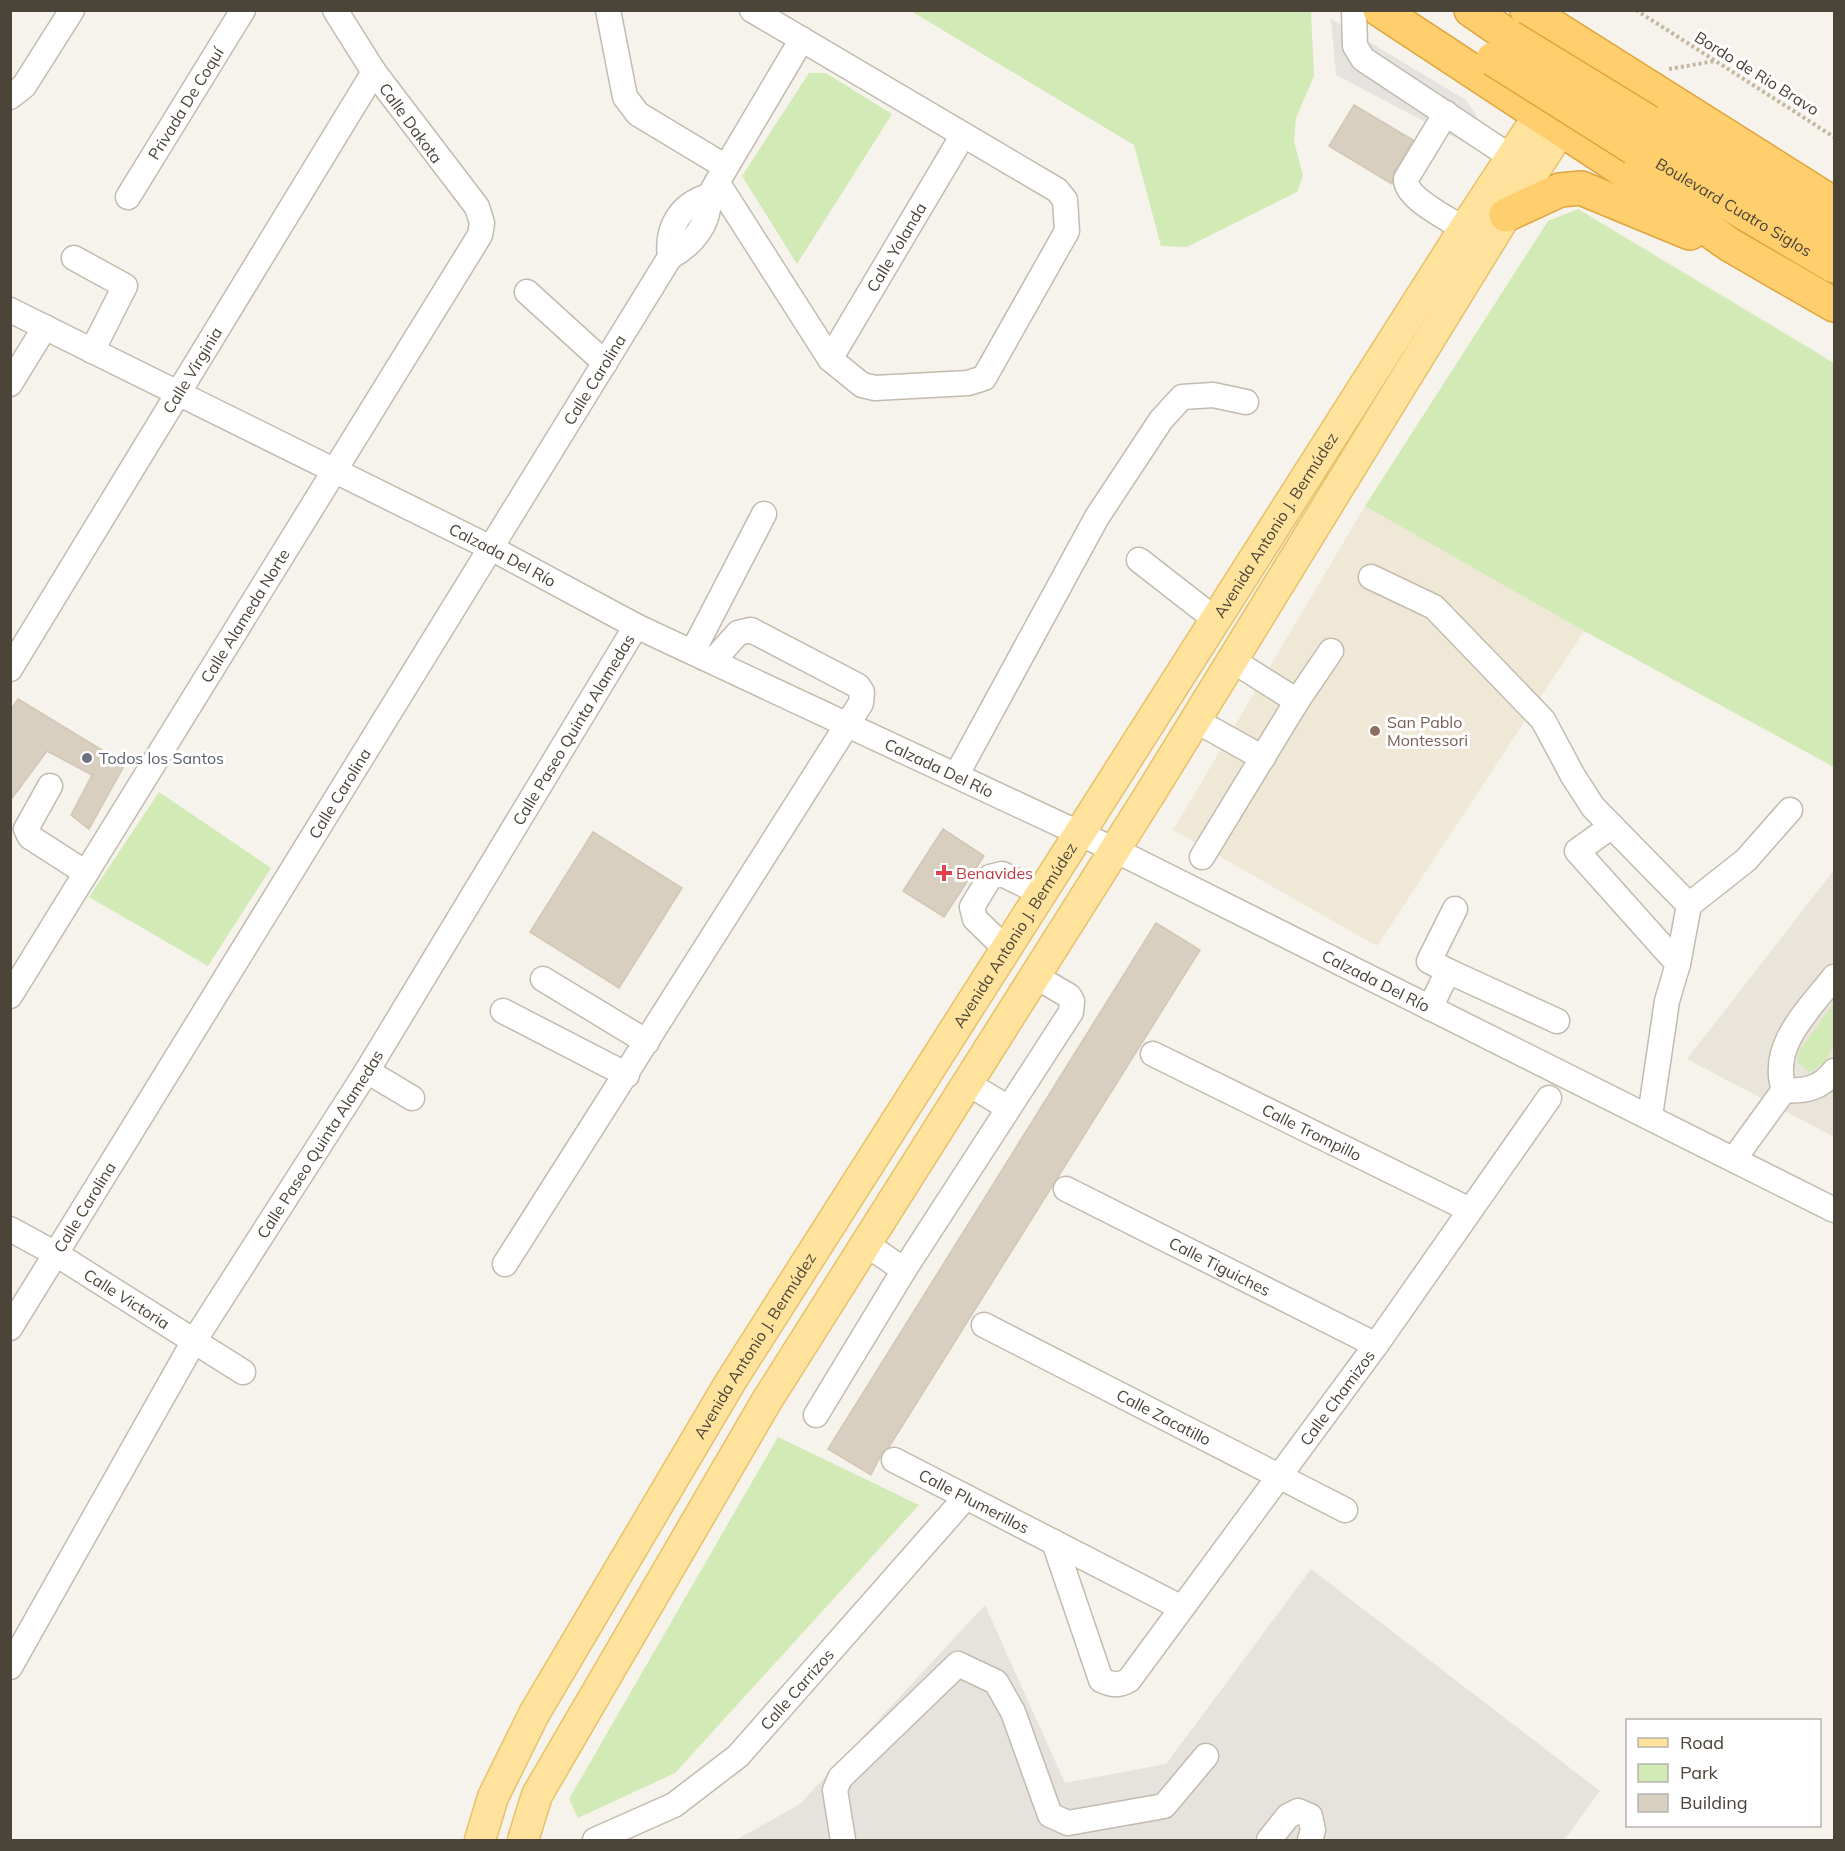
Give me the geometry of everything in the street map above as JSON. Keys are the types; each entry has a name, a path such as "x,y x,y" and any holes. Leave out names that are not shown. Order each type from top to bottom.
{"highway":[{"path":"1380,10 1606,61 1834,204"},
{"path":"1418,10 1506,37 1551,122 1636,147"},
{"path":"1471,10 1636,147 1730,245"},
{"path":"1636,147 1624,149 1637,125 1662,110 1679,107"},
{"name":"Boulevard Cuatro Siglos","path":"1636,147 1834,236"},
{"name":"Boulevard Cuatro Siglos","path":"1636,147 1834,266"},
{"path":"1506,215 1540,197 1560,190 1581,188 1694,235 1730,245 1834,305"}],"main road":[{"name":"Avenida Antonio J. Bermúdez","path":"480,1840 493,1797 534,1714 731,1381 1511,157 1551,122 1606,61"},
{"name":"Avenida Antonio J. Bermúdez","path":"523,1840 537,1796 766,1402 1115,850 1506,215 1551,122"}],"street":[{"path":"10,98 21,90 72,10"},
{"name":"Privada De Coquí","path":"128,197 243,10"},
{"name":"Calle Dakota","path":"335,10 374,72 443,166 477,207 482,223 480,235"},
{"path":"608,10 625,97 629,106 718,182 830,359 862,385 875,388 980,380 987,374 1065,236 1068,213 1065,200 1057,190 752,10"},
{"path":"1354,10 1355,46 1363,59 1511,157"},
{"name":"Calle Carolina","path":"10,1328 670,257 670,235 679,215 718,182 802,39"},
{"name":"Calle Virginia","path":"10,669 374,72"},
{"path":"1446,113 1406,179 1406,185 1412,195 1464,229"},
{"name":"Calle Yolanda","path":"830,359 963,135"},
{"name":"Calle Alameda Norte","path":"10,996 480,235"},
{"path":"74,258 125,286 92,351"},
{"path":"527,292 605,363"},
{"name":"Calzada Del Río","path":"10,310 491,548 636,626 957,774 1115,850 1834,1210"},
{"path":"10,384 45,327"},
{"path":"957,774 1097,516 1161,420 1182,397 1213,395 1246,402"},
{"path":"703,656 764,513"},
{"path":"1139,560 1216,620"},
{"path":"1371,577 1434,607 1543,720 1573,776 1593,807 1689,906"},
{"name":"Calle Paseo Quinta Alamedas","path":"10,1667 194,1341 367,1071 636,626"},
{"path":"505,1264 861,703 862,692 858,686 751,630 738,633 703,656"},
{"path":"1202,857 1297,701 1331,651"},
{"path":"1232,660 1297,701"},
{"path":"1195,720 1263,758"},
{"path":"50,786 26,829 30,837 86,873"},
{"path":"1650,1116 1666,1000 1678,964 1689,906 1746,860 1790,810"},
{"path":"1612,826 1577,851 1678,964"},
{"path":"1006,949 975,919 972,907 990,877 1002,874 1041,893"},
{"path":"1455,909 1429,961 1557,1021"},
{"path":"1430,1008 1448,971"},
{"path":"816,1415 1007,1107 1071,1012 1069,996 1035,976"},
{"path":"1734,1159 1784,1090 1780,1070 1783,1050 1802,1019 1834,977"},
{"path":"543,979 647,1042"},
{"path":"503,1011 627,1075"},
{"name":"Calle Trompillo","path":"1153,1054 1470,1210"},
{"path":"367,1071 412,1098"},
{"path":"1784,1090 1797,1091 1815,1087 1834,1071"},
{"path":"967,1083 1007,1107"},
{"name":"Calle Chamizos","path":"1054,1542 1101,1680 1116,1685 1130,1680 1180,1607 1376,1345 1549,1098"},
{"name":"Calle Tiguiches","path":"1066,1189 1376,1345"},
{"name":"Calle Victoria","path":"10,1229 56,1254 243,1372"},
{"path":"866,1244 904,1270"},
{"name":"Calle Zacatillo","path":"984,1325 1280,1474 1345,1510"},
{"name":"Calle Plumerillos","path":"894,1460 1180,1607"},
{"name":"Calle Carrizos","path":"595,1840 674,1805 738,1756 966,1497"},
{"path":"843,1840 835,1790 840,1778 958,1664 996,1682 1013,1712 1050,1815 1068,1823 1164,1806 1206,1756"},
{"path":"1269,1840 1288,1816 1298,1811 1310,1816 1313,1830 1310,1840"}],"path":[{"name":"Bordo de Rio Bravo","path":"1636,10 1834,137"},
{"path":"1606,61 1715,61"}],"shaded area":[{"path":"1331,19 1466,100 1481,123 1473,147 1336,75"},
{"name":"San Pablo Montessori","path":"1365,506 1584,631 1377,946 1173,830"},
{"path":"1834,870 1834,1137 1687,1059"},
{"path":"1311,1569 1600,1791 1564,1840 736,1840 800,1804 985,1605 1065,1783 1166,1764"}],"green space":[{"path":"911,11 1311,11 1314,76 1296,118 1294,141 1303,176 1297,192 1187,247 1161,246 1134,145"},
{"path":"809,73 826,73 892,114 797,264 742,176"},
{"path":"1578,209 1834,363 1834,767 1584,631 1365,506 1548,221"},
{"path":"159,792 271,868 208,966 89,897"},
{"path":"1834,1003 1834,1034 1830,1052 1826,1060 1809,1072 1797,1062 1799,1051"},
{"path":"778,1437 919,1505 675,1773 578,1818 569,1799"}],"building":[{"path":"1354,105 1413,140 1394,172 1392,184 1329,146"},
{"name":"Todos los Santos","path":"18,699 125,764 89,829 71,815 92,775 47,751 10,801 10,711"},
{"name":"Benavides","path":"943,829 984,856 944,917 903,891"},
{"path":"593,832 682,888 619,988 530,932"},
{"path":"1156,923 1200,950 889,1447 882,1453 871,1475 828,1449"}],"place":[{"name":"San Pablo Montessori","path":"1375,731"},
{"name":"Todos los Santos","path":"87,758"},
{"name":"Benavides","path":"944,873"}]}
